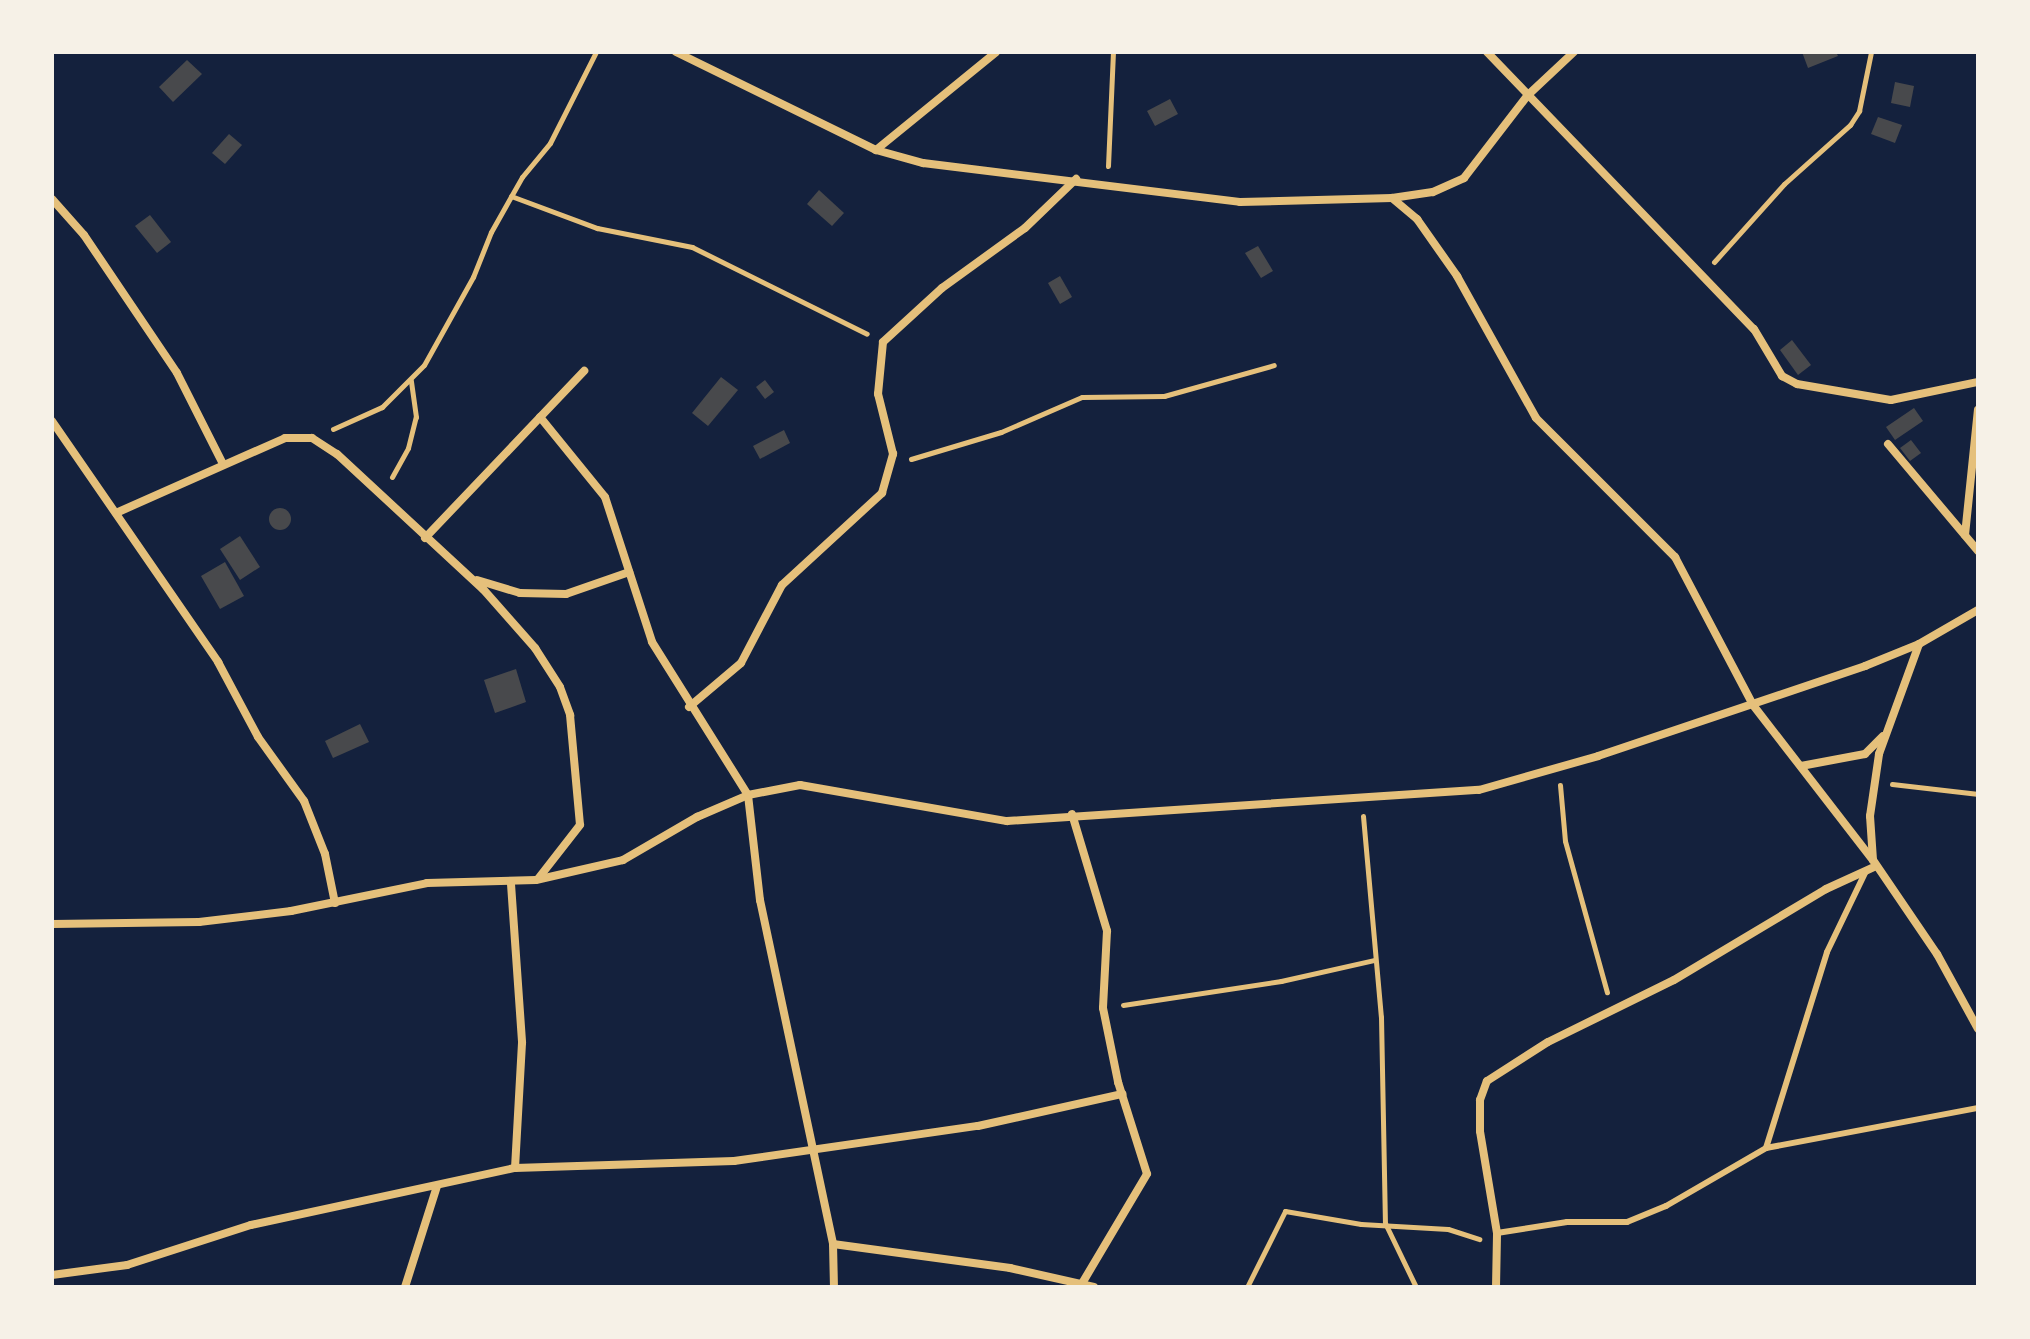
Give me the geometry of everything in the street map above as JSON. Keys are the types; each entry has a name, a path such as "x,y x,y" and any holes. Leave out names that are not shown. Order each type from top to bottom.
{"street":[{"path":"676,52 876,150 923,163 1076,179 1240,202 1392,198 1433,192 1464,178 1528,95 1574,52"},
{"path":"876,150 996,52"},
{"path":"1487,52 1700,278 1754,329 1782,376 1797,384 1891,400 1978,382"},
{"path":"689,707 741,663 782,585 864,514 882,493 893,454 878,394 883,342 942,288 1025,228 1076,179"},
{"path":"1392,198 1417,219 1457,276 1536,418 1675,557 1753,705 1874,863 1937,954 1978,1029"},
{"path":"52,199 84,235 177,373 223,464"},
{"path":"425,538 584,371"},
{"path":"1965,535 1978,410"},
{"path":"540,417 605,497 652,642 689,707 748,795 760,900 810,1148 833,1244 834,1287"},
{"path":"52,421 218,662 258,737 304,801 325,854 335,903"},
{"path":"116,513 285,438 312,438 381,495 473,579 535,648 560,687 570,715 580,825 536,880"},
{"path":"1888,444 1978,551"},
{"path":"473,579 520,593 566,594 629,572"},
{"path":"52,924 199,922 335,903 427,883 511,884 536,880 623,860 697,817 748,795 800,785 1007,821 1361,795 1479,790 1562,768 1753,705 1919,644 1978,610"},
{"path":"1496,1287 1497,1233 1480,1131 1480,1100 1487,1081 1866,871 1874,863 1870,816 1876,778 1886,733 1919,644"},
{"path":"1801,766 1865,754 1886,733"},
{"path":"1072,814 1107,931 1103,1008 1122,1094 1147,1174 1083,1282"},
{"path":"511,884 522,1043 515,1168"},
{"path":"52,1275 127,1265 251,1225 515,1168 707,1163 978,1126 1122,1094"},
{"path":"405,1287 437,1186"},
{"path":"833,1244 1083,1282 1094,1287"}],"lane":[{"path":"1766,1148 1827,952 1866,871"},
{"path":"1497,1233 1567,1222 1610,1225 1644,1217 1766,1148 1978,1108"}],"path":[{"path":"312,438 382,407 411,380 473,277 511,196 550,143 596,52"},
{"path":"1108,184 1113,52"},
{"path":"1700,278 1784,184 1850,125 1859,111 1873,54"},
{"path":"511,196 597,228 692,247 883,342"},
{"path":"889,467 1001,432 1082,397 1164,396 1274,365"},
{"path":"381,495 408,448 416,417 411,380"},
{"path":"1562,768 1559,802 1565,841 1612,1009"},
{"path":"1876,778 1907,788 1978,794"},
{"path":"1361,795 1381,1017 1385,1223 1416,1287"},
{"path":"1103,1008 1281,981 1374,960"},
{"path":"1247,1287 1285,1211 1448,1229 1497,1243"}],"building":[{"path":"1802,52 1836,52 1838,56 1808,68"},
{"path":"187,60 202,74 173,102 159,87"},
{"path":"1895,82 1914,86 1910,107 1891,103"},
{"path":"1170,99 1178,114 1155,126 1147,111"},
{"path":"1878,117 1902,125 1895,143 1871,134"},
{"path":"229,134 242,145 225,164 212,153"},
{"path":"819,190 844,213 832,226 807,204"},
{"path":"150,215 171,242 157,253 135,226"},
{"path":"1258,246 1273,271 1261,278 1245,253"},
{"path":"1060,276 1072,297 1060,304 1048,283"},
{"path":"1792,340 1811,365 1798,375 1780,350"},
{"path":"721,377 738,390 708,426 692,413"},
{"path":"765,380 774,392 765,399 756,387"},
{"path":"1914,408 1923,421 1895,440 1886,427"},
{"path":"784,430 790,443 760,459 753,446"},
{"path":"1911,440 1921,453 1910,461 1900,448"},
{"path":"280,508 288,511 291,519 288,527 280,530 272,527 269,519 272,511"},
{"path":"240,536 260,567 240,580 220,549"},
{"path":"225,562 244,596 220,609 201,576"},
{"path":"516,669 526,702 495,713 484,680"},
{"path":"360,724 369,742 333,758 325,741"}]}
